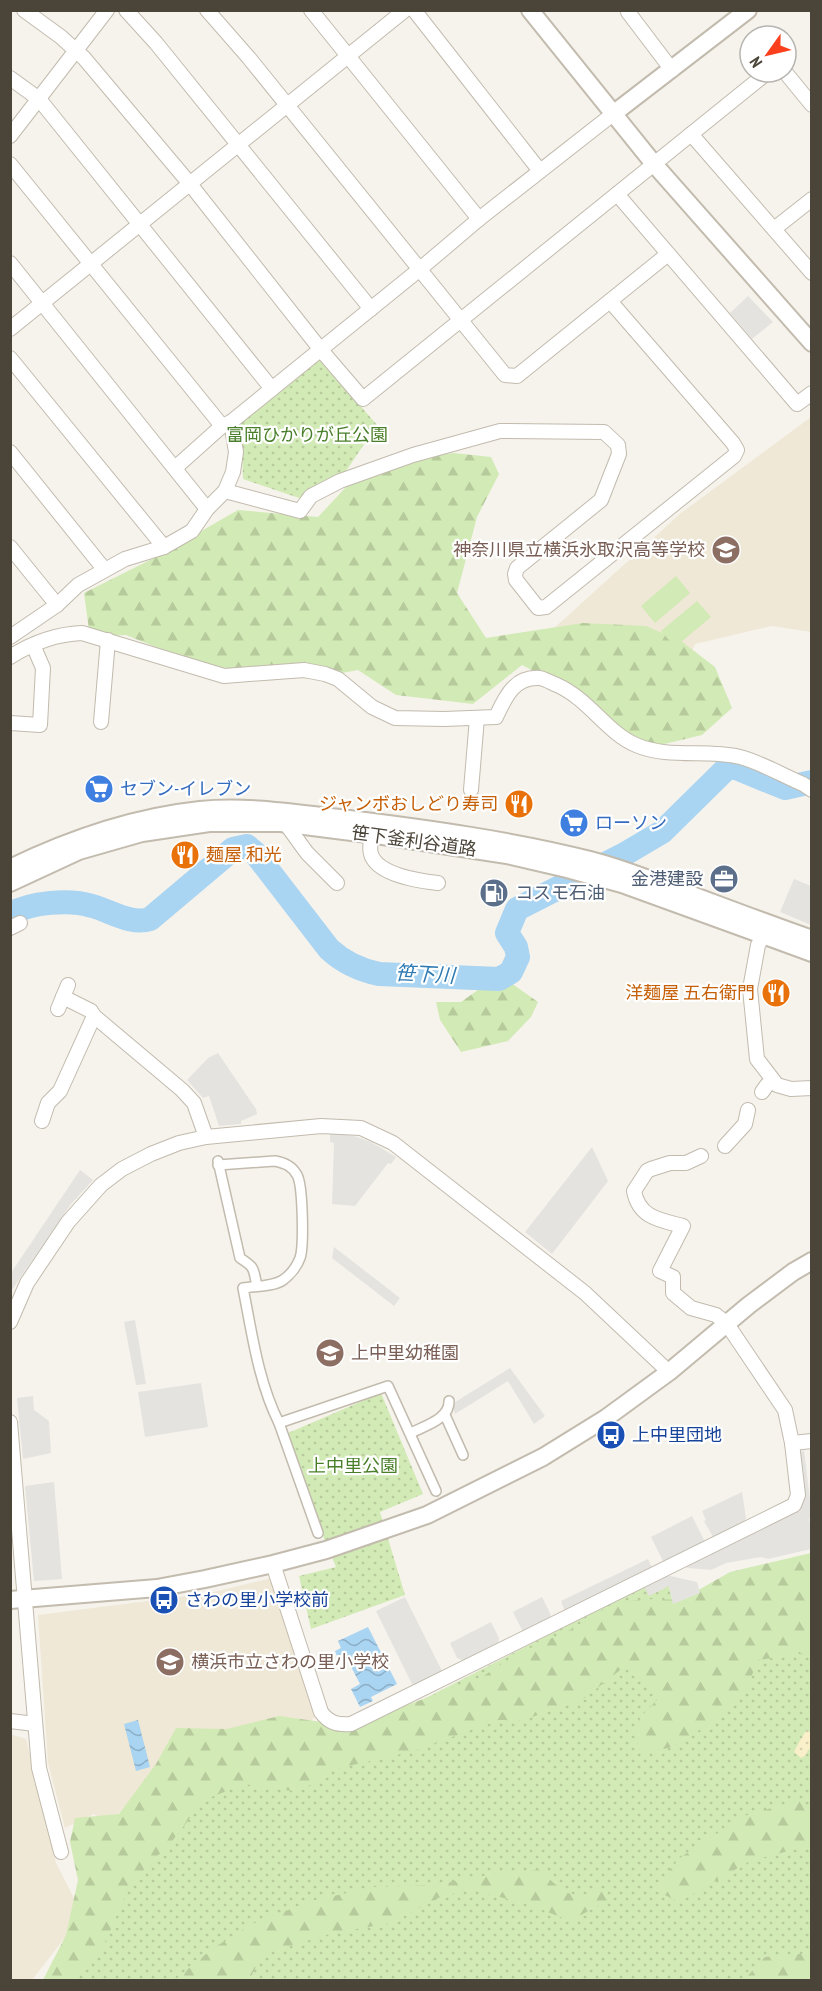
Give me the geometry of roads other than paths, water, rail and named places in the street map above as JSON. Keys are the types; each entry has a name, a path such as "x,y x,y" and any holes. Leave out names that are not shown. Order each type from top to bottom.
{"street":[{"path":"24,10 77,50 190,184 321,350 363,399 753,84"},
{"path":"10,136 107,10"},
{"path":"126,10 156,43 371,309"},
{"path":"207,10 249,58 505,375 517,376 668,254"},
{"path":"311,10 479,219"},
{"path":"10,329 405,10"},
{"path":"414,10 540,171"},
{"path":"530,10 654,164 812,343"},
{"path":"175,468 420,270 479,219 748,10"},
{"path":"628,11 672,70"},
{"path":"10,78 39,99 272,389"},
{"path":"795,84 812,105"},
{"path":"691,134 812,273"},
{"path":"10,164 90,265 227,424 236,452 233,472 225,491 207,509 192,531 164,548 125,559 78,585 57,605 10,637"},
{"path":"617,194 797,404 812,393"},
{"path":"774,229 812,199"},
{"path":"10,262 207,509"},
{"path":"225,491 300,511 310,496 340,481 413,455 500,432 604,432 618,445 619,454 601,500 517,568 515,574 516,580 538,608 546,607 734,456 737,450 610,300"},
{"path":"10,358 164,548"},
{"path":"10,452 104,570"},
{"path":"10,548 57,605"},
{"path":"10,657 33,645 66,634 82,633 224,676 304,670 325,674 338,679 372,707 395,718 496,717 512,687 540,678 569,691 596,712 619,736 636,746 660,751 741,757 812,790"},
{"path":"101,723 108,640"},
{"path":"10,723 40,725 43,668 33,645"},
{"path":"471,790 477,718"},
{"name":"笹下釜利谷道路","path":"10,868 81,838 128,823 198,811 230,808 266,810 384,824 519,844 591,860 812,939"},
{"name":"笹下釜利谷道路","path":"10,883 79,851 142,833 175,827 239,822 286,824 372,834 507,855 567,869 622,884 812,953"},
{"path":"286,824 307,853 337,883"},
{"path":"372,834 371,854 387,870 413,881 438,883"},
{"path":"764,935 758,945 750,989 757,1059 777,1085 791,1089 812,1088"},
{"path":"63,997 91,1011 94,1016 182,1090 194,1103 206,1137"},
{"path":"42,1121 48,1103 60,1091 94,1016"},
{"path":"725,1146 745,1124 748,1110"},
{"path":"10,1322 27,1283 68,1222 101,1185 122,1169 179,1143 206,1137 321,1126 361,1128 393,1143 585,1293 669,1372"},
{"path":"273,1564 321,1712 327,1720 340,1725 351,1724 794,1505 798,1495 792,1443 785,1410 727,1324 716,1315 691,1308 673,1293 673,1277 660,1271 683,1226 652,1218 636,1202 634,1191 651,1169 670,1163 686,1163 701,1156"},
{"path":"257,1286 252,1265 240,1258 218,1162 275,1161 294,1170 301,1184 301,1257 297,1265 283,1280 276,1283 257,1286 243,1288 258,1365 318,1533"},
{"path":"18,1600 157,1588 273,1564 326,1550 427,1515 543,1457 606,1418 669,1372 748,1305 793,1272 812,1262"},
{"path":"279,1423 388,1386 436,1491"},
{"path":"411,1433 445,1415 450,1407 449,1401"},
{"path":"445,1415 463,1455"},
{"path":"10,1422 18,1600 39,1768 61,1852"},
{"path":"792,1443 812,1441"},
{"path":"10,1720 35,1724"}],"water":[{"path":"368,1627 397,1684 371,1697 373,1701 360,1707 351,1689 360,1684 344,1653 337,1656 335,1651 341,1648 338,1641"},
{"path":"138,1720 150,1767 136,1771 124,1724"}],"waterway":[{"name":"笹下川","path":"10,914 39,904 73,903 92,906 128,919 150,919 233,849 247,846 255,853 329,949 353,965 379,974 499,979 511,972 518,957 516,947 507,933 517,909 623,855 662,832 727,768 736,768 785,788 812,782"}],"place":[{"name":"神奈川県立横浜氷取沢高等学校","path":"726,550"},
{"name":"セブン-イレブン","path":"99,789"},
{"name":"ジャンボおしどり寿司","path":"519,804"},
{"name":"ローソン","path":"574,823"},
{"name":"麺屋 和光","path":"185,855"},
{"name":"金港建設","path":"724,879"},
{"name":"コスモ石油","path":"494,893"},
{"name":"洋麺屋 五右衛門","path":"776,993"},
{"name":"上中里幼稚園","path":"330,1353"},
{"name":"上中里団地","path":"611,1435"},
{"name":"さわの里小学校前","path":"164,1600"},
{"name":"横浜市立さわの里小学校","path":"170,1662"}],"park label":[{"name":"富岡ひかりが丘公園","path":"307,435"},
{"name":"上中里公園","path":"353,1466"}]}
